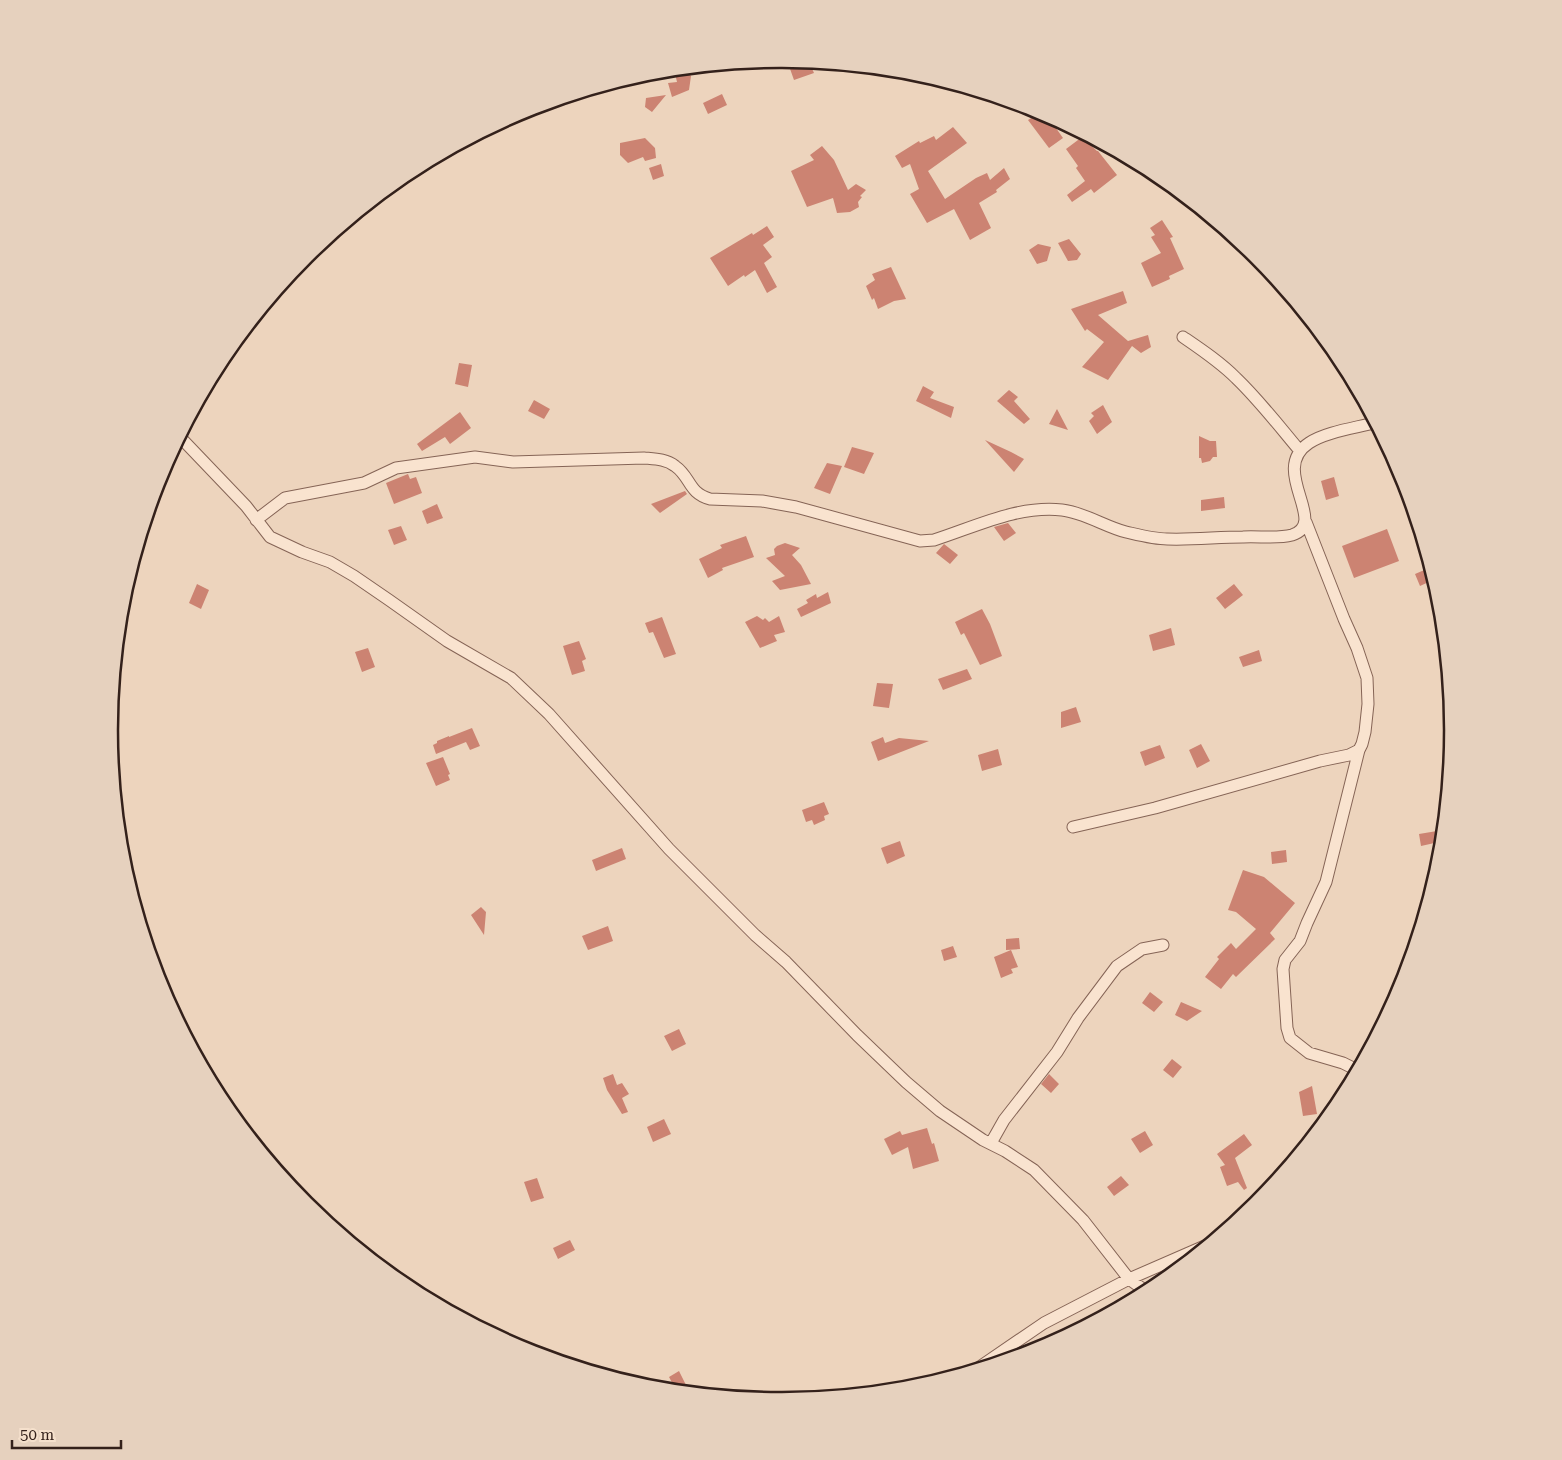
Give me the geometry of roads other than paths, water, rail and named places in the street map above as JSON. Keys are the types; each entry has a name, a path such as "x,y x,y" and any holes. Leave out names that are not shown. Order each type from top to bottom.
{"street":[{"path":"1184,337 1214,358 1241,382 1300,450"},
{"path":"1351,1068 1309,1053 1290,1038 1287,1028 1283,969 1285,960 1300,941 1326,882 1358,750 1362,744 1365,732 1368,704 1367,678 1357,648 1344,620 1306,522 1294,479 1294,468 1295,458 1308,443 1326,435 1368,424"},
{"path":"185,442 270,536 302,552 330,562 389,600 447,641 511,678 549,714 669,849 906,1082 940,1111 1034,1170 1082,1220 1129,1279 1140,1287"},
{"path":"256,520 285,498 364,483 396,468 475,457 513,462 644,458 663,460 675,466 690,486 703,497 710,499 762,501 796,507 920,541 934,540 1025,511 1063,510 1125,532 1166,539 1284,536 1302,530 1306,522"},
{"path":"1074,827 1154,808 1320,761 1349,755 1358,750"},
{"path":"990,1143 1004,1120 1057,1052 1078,1018 1117,966 1142,949 1163,945"},
{"path":"994,1357 1044,1323 1129,1279 1187,1254"}]}
